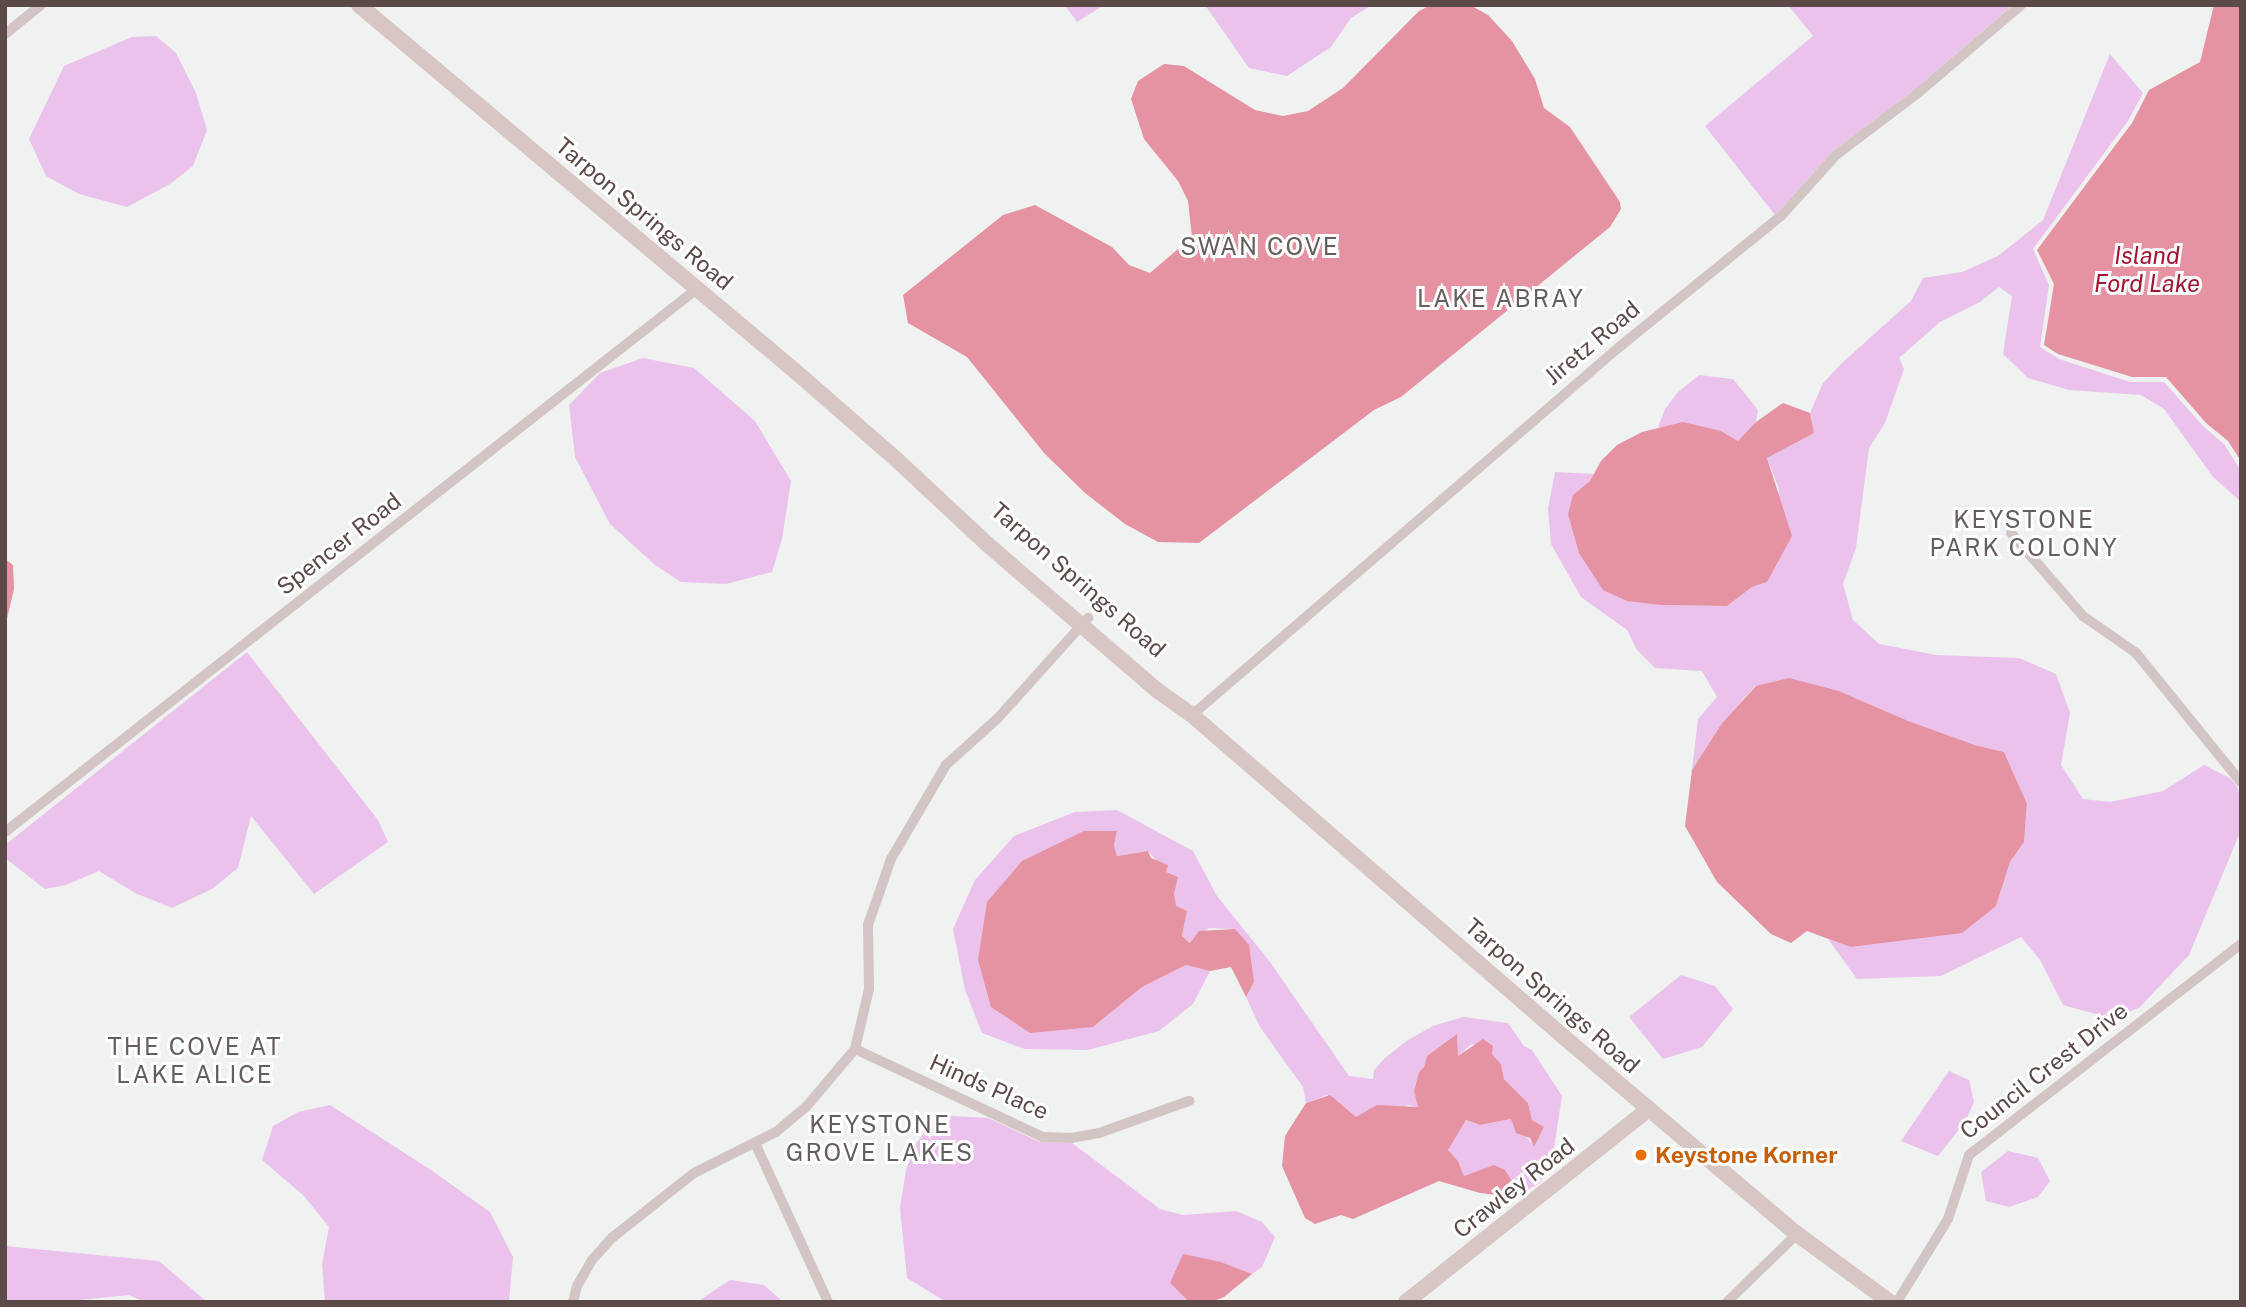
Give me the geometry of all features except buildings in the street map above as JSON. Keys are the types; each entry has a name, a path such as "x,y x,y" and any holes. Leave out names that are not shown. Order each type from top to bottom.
{"main road":[{"name":"Tarpon Springs Road","path":"359,5 698,288 897,460 941,504 1084,621 1649,1109 1797,1234 1890,1302"},
{"name":"Crawley Road","path":"1406,1302 1649,1109"}],"street":[{"path":"5,34 41,5"},
{"name":"Jiretz Road","path":"1192,715 1651,320 1782,215 1836,155 1918,93 2021,5"},
{"name":"Spencer Road","path":"5,832 698,288"},
{"path":"2011,533 2082,616 2136,653 2241,782"},
{"path":"573,1302 577,1286 592,1259 613,1237 694,1173 776,1132 806,1107 855,1049 869,989 868,925 891,859 946,765 998,718 1084,621"},
{"name":"Council Crest Drive","path":"1896,1302 1948,1219 1969,1155 2241,944"},
{"name":"Hinds Place","path":"855,1049 1043,1137 1071,1138 1099,1133 1189,1101"},
{"path":"755,1143 828,1302"},
{"path":"1727,1302 1797,1234"}],"shaded area":[{"path":"1065,5 1104,5 1077,22"},
{"path":"1205,5 1372,5 1351,18 1331,47 1287,76 1249,68"},
{"path":"1788,5 2013,5 1915,89 1833,151 1775,215 1705,126 1813,36"},
{"path":"156,36 176,53 196,93 207,130 193,166 170,184 127,207 79,194 46,176 29,139 64,66 132,37"},
{"path":"2110,54 2143,93 2128,121 2033,249 2049,285 2040,347 2059,359 2130,382 2164,382 2203,426 2224,444 2240,469 2241,502 2213,477 2164,409 2141,395 2069,390 2028,378 2003,354 2012,296 1999,287 1980,302 1940,322 1899,358 1904,369 1885,423 1869,448 1856,548 1843,584 1853,620 1879,644 1936,655 2019,658 2056,674 2070,713 2061,765 2083,799 2110,802 2163,791 2204,765 2230,778 2236,785 2241,796 2241,830 2189,955 2139,1008 2110,1018 2063,1005 2040,960 2021,937 1941,976 1857,979 1828,939 1850,947 1996,906 2010,862 2024,842 2027,805 2004,752 1975,745 1907,721 1839,691 1755,686 1722,723 1692,770 1698,719 1717,697 1702,671 1655,668 1637,650 1627,630 1581,597 1551,544 1548,509 1555,472 1594,474 1573,496 1579,553 1661,605 1727,606 1752,587 1767,582 1779,489 1767,458 1814,433 1810,413 1823,383 1911,301 1923,278 1962,272 1998,256 2043,220"},
{"path":"643,358 694,368 755,421 791,481 782,539 772,572 726,584 681,582 655,565 610,524 575,457 569,405 600,373"},
{"path":"1699,375 1733,379 1758,410 1755,426 1738,441 1721,431 1658,427 1665,409 1677,393"},
{"path":"247,652 378,820 388,842 314,894 251,816 238,868 212,889 172,908 135,893 99,871 66,885 45,889 5,858 5,845"},
{"path":"1117,810 1193,851 1217,896 1270,962 1349,1076 1373,1079 1374,1070 1385,1058 1408,1040 1433,1026 1463,1017 1508,1023 1524,1046 1532,1050 1562,1096 1553,1154 1540,1183 1514,1197 1506,1196 1515,1186 1494,1166 1464,1176 1458,1161 1448,1150 1465,1120 1480,1125 1511,1119 1534,1146 1544,1127 1532,1120 1528,1103 1504,1079 1501,1064 1492,1054 1472,1044 1458,1056 1457,1035 1427,1056 1414,1091 1419,1108 1409,1105 1356,1118 1327,1095 1306,1103 1303,1087 1260,1027 1246,997 1254,982 1235,929 1209,928 1191,943 1182,936 1187,911 1176,907 1166,872 1148,851 1117,856 1114,845 1117,831 1084,831 1093,1027 1142,987 1186,965 1210,971 1193,1004 1159,1031 1088,1050 1025,1049 982,1033 965,990 953,929 975,880 1014,836 1075,812"},
{"path":"1681,975 1715,986 1733,1009 1702,1047 1663,1059 1629,1017"},
{"path":"1949,1071 1969,1080 1974,1102 1965,1122 1938,1156 1901,1141"},
{"path":"330,1105 431,1170 490,1212 513,1257 509,1302 325,1302 322,1264 329,1227 304,1196 262,1160 273,1126 298,1112"},
{"path":"936,1115 988,1118 1040,1142 1072,1143 1160,1209 1183,1215 1236,1211 1262,1222 1275,1237 1262,1267 1252,1274 1221,1262 1170,1283 1189,1302 946,1302 907,1278 900,1208 906,1170 916,1144"},
{"path":"2008,1151 2038,1158 2050,1181 2038,1197 2009,1207 1986,1201 1981,1172"},
{"path":"5,1246 159,1261 207,1302 144,1302 129,1295 61,1302 5,1302"},
{"path":"730,1280 764,1285 783,1302 697,1302"}],"water":[{"path":"1431,5 1470,5 1488,15 1512,41 1535,79 1544,108 1570,127 1620,202 1621,209 1610,227 1401,397 1374,410 1199,543 1158,542 1125,524 1085,493 1044,453 967,357 908,323 903,295 1003,215 1035,205 1112,247 1129,265 1150,273 1192,237 1188,201 1178,181 1144,139 1131,99 1138,81 1164,64 1184,66 1255,110 1283,116 1308,111 1343,88 1419,11"},
{"name":"Island Ford Lake","path":"2214,5 2241,5 2241,461 2228,441 2206,423 2166,377 2132,377 2058,354 2044,345 2054,284 2037,250 2132,123 2149,90 2200,62"},
{"path":"1783,403 1810,413 1814,433 1767,458 1792,536 1767,582 1752,587 1727,606 1661,605 1627,601 1603,590 1579,553 1568,514 1573,495 1590,481 1601,461 1617,445 1642,432 1683,422 1721,431 1738,441 1756,422"},
{"path":"5,559 13,565 14,589 5,627"},
{"path":"1789,678 1839,691 1908,721 1975,745 2004,752 2027,804 2024,842 2010,862 1996,906 1962,933 1850,947 1807,931 1791,943 1771,934 1717,882 1685,826 1692,770 1722,723 1756,686"},
{"path":"1084,831 1117,831 1114,845 1117,856 1148,851 1151,858 1168,865 1166,872 1178,877 1174,894 1176,906 1187,911 1182,936 1190,943 1199,931 1235,929 1249,945 1254,982 1246,997 1231,967 1210,971 1186,965 1142,987 1093,1027 1030,1033 991,1007 978,960 987,902 1022,861"},
{"path":"1457,1034 1458,1056 1483,1039 1493,1046 1492,1054 1501,1064 1504,1079 1528,1103 1532,1120 1544,1127 1534,1147 1530,1138 1516,1133 1511,1119 1480,1125 1466,1120 1448,1150 1458,1161 1464,1176 1494,1165 1505,1170 1515,1186 1506,1196 1480,1193 1439,1181 1353,1219 1341,1215 1315,1224 1305,1218 1282,1166 1285,1136 1306,1103 1330,1095 1356,1117 1377,1105 1418,1107 1414,1091 1427,1056"},
{"path":"1183,1254 1221,1262 1252,1274 1224,1297 1211,1302 1189,1302 1170,1283"}],"place":[{"name":"Keystone Korner","path":"1641,1155"}],"district":[{"name":"SWAN COVE","path":"1260,247"},
{"name":"LAKE ABRAY","path":"1501,299"},
{"name":"KEYSTONE PARK COLONY","path":"2024,534"},
{"name":"THE COVE AT LAKE ALICE","path":"195,1061"},
{"name":"KEYSTONE GROVE LAKES","path":"880,1139"}]}
